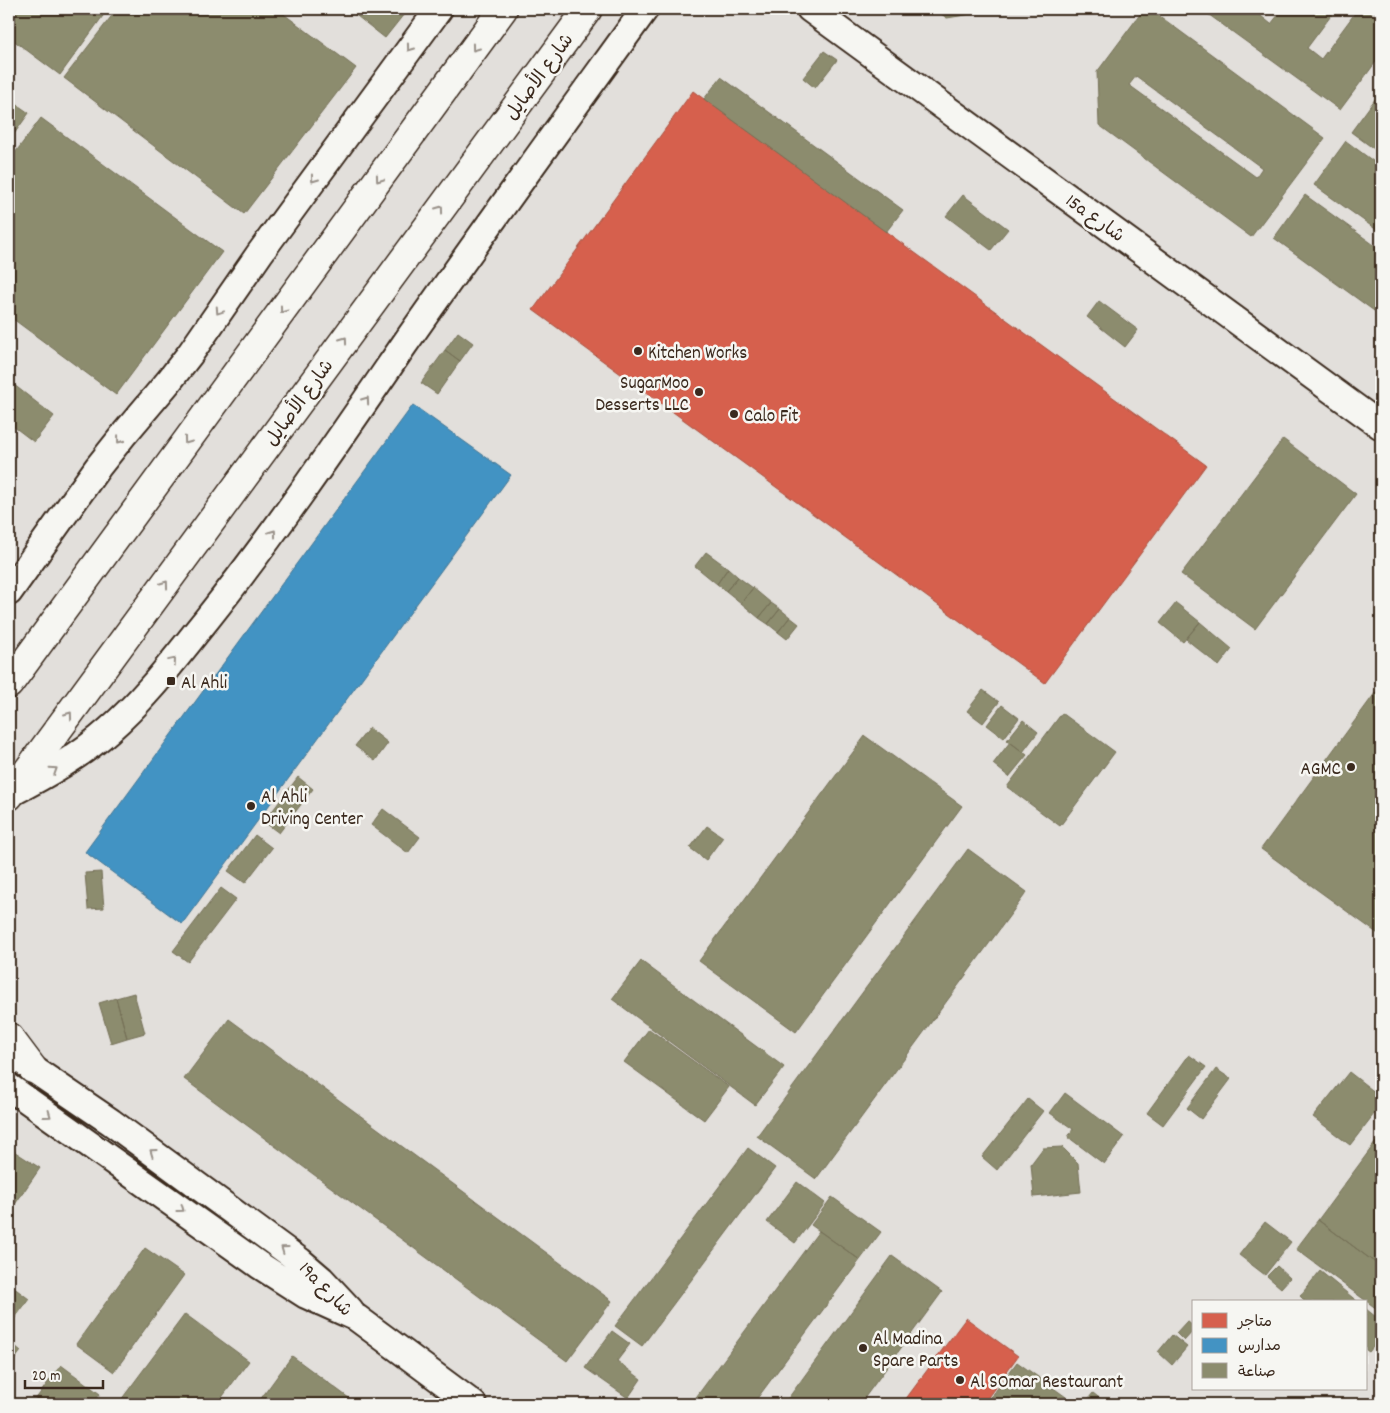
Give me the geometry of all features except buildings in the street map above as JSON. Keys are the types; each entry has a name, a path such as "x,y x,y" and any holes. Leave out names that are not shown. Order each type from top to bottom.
{"main road":[{"path":"9,684 503,9"},
{"name":"شارع الأصايل","path":"10,795 588,9"},
{"path":"9,1037 33,1069"}],"street":[{"path":"9,592 98,467 185,361 260,253 439,9"},
{"path":"10,795 79,754 110,730 138,702 184,647 283,520 454,274 645,9"},
{"name":"15a شارع","path":"810,9 1381,426"},
{"name":"19a شارع","path":"9,1050 33,1069 111,1122 300,1261 327,1285 357,1318"},
{"name":"19a شارع","path":"9,1087 259,1265 306,1295 357,1318"},
{"path":"357,1318 473,1404"}],"shaded area":[{"path":"9,9 1381,9 1381,1404 9,1404"}],"place":[{"name":"Kitchen Works","path":"638,351"},
{"name":"SugarMoo Desserts LLC","path":"699,392"},
{"name":"Calo Fit","path":"734,414"},
{"name":"Al Ahli","path":"171,681"},
{"name":"AGMC","path":"1351,767"},
{"name":"Al Ahli Driving Center","path":"251,806"},
{"name":"Al Madina Spare Parts","path":"863,1348"},
{"name":"Al SOmar Restaurant","path":"960,1380"}]}
